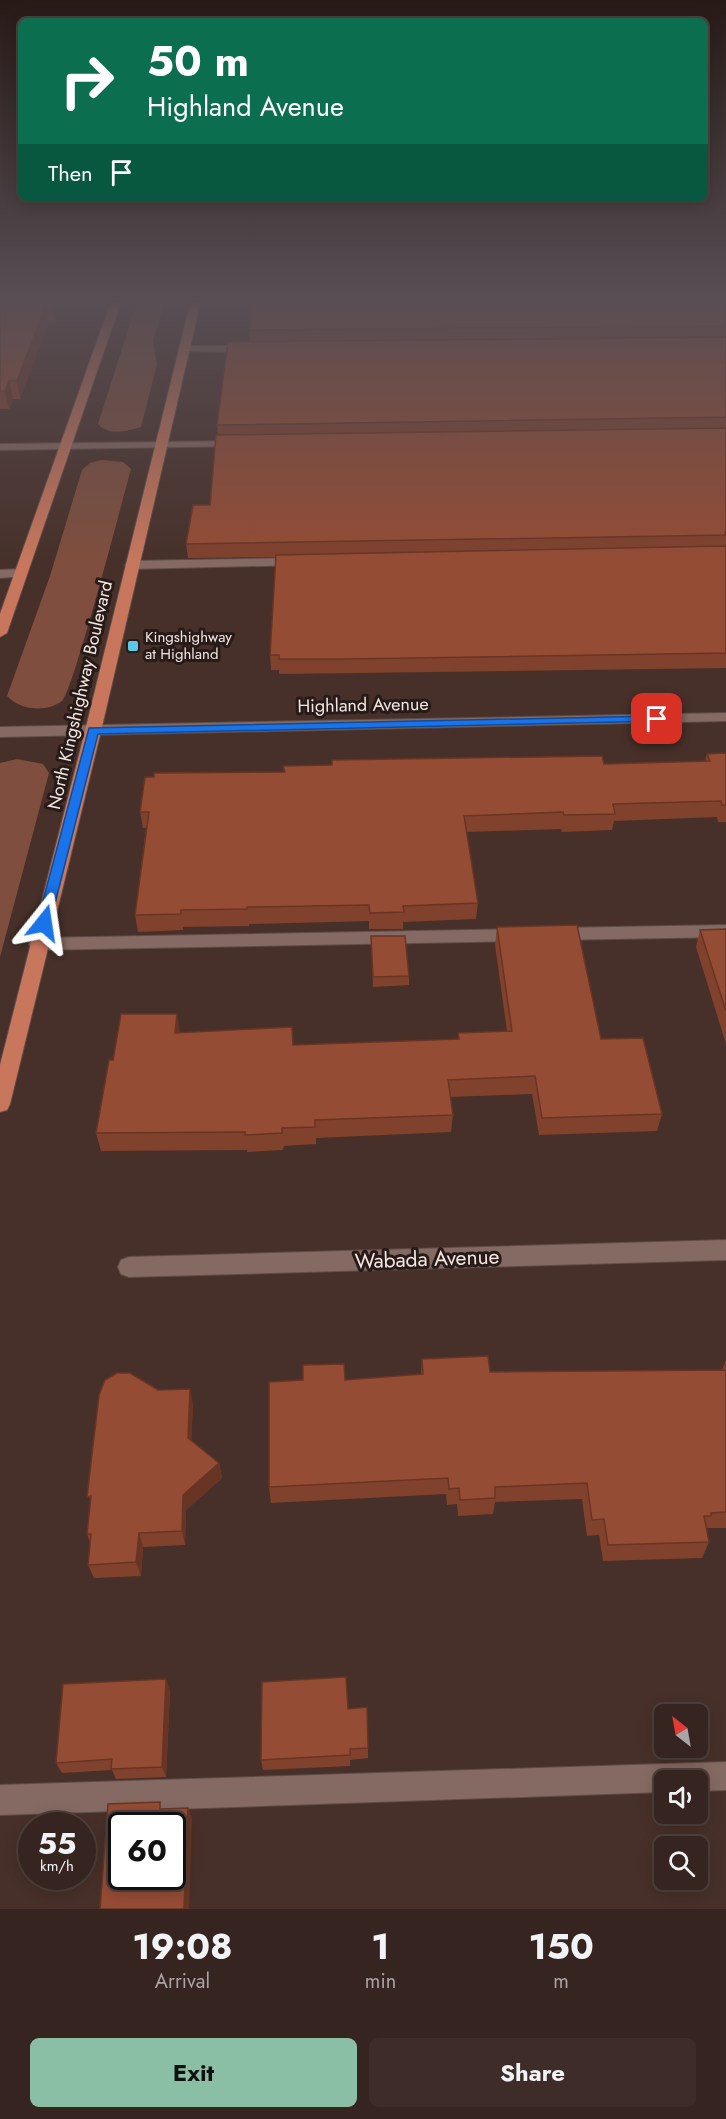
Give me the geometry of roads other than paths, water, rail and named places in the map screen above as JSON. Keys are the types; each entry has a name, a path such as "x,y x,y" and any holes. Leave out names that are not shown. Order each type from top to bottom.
{"main road":[{"path":"0,633 86,385"},
{"name":"North Kingshighway Boulevard","path":"0,1104 38,944 93,731 174,385"}],"street":[{"path":"0,447 254,443"},
{"path":"131,565 309,562"},
{"path":"0,574 20,573"},
{"name":"Highland Avenue","path":"0,732 726,717"},
{"path":"38,944 726,931"},
{"name":"Wabada Avenue","path":"129,1268 726,1250"},
{"path":"0,1800 726,1776"}],"place":[{"name":"Kingshighway at Highland","path":"133,646"}]}
